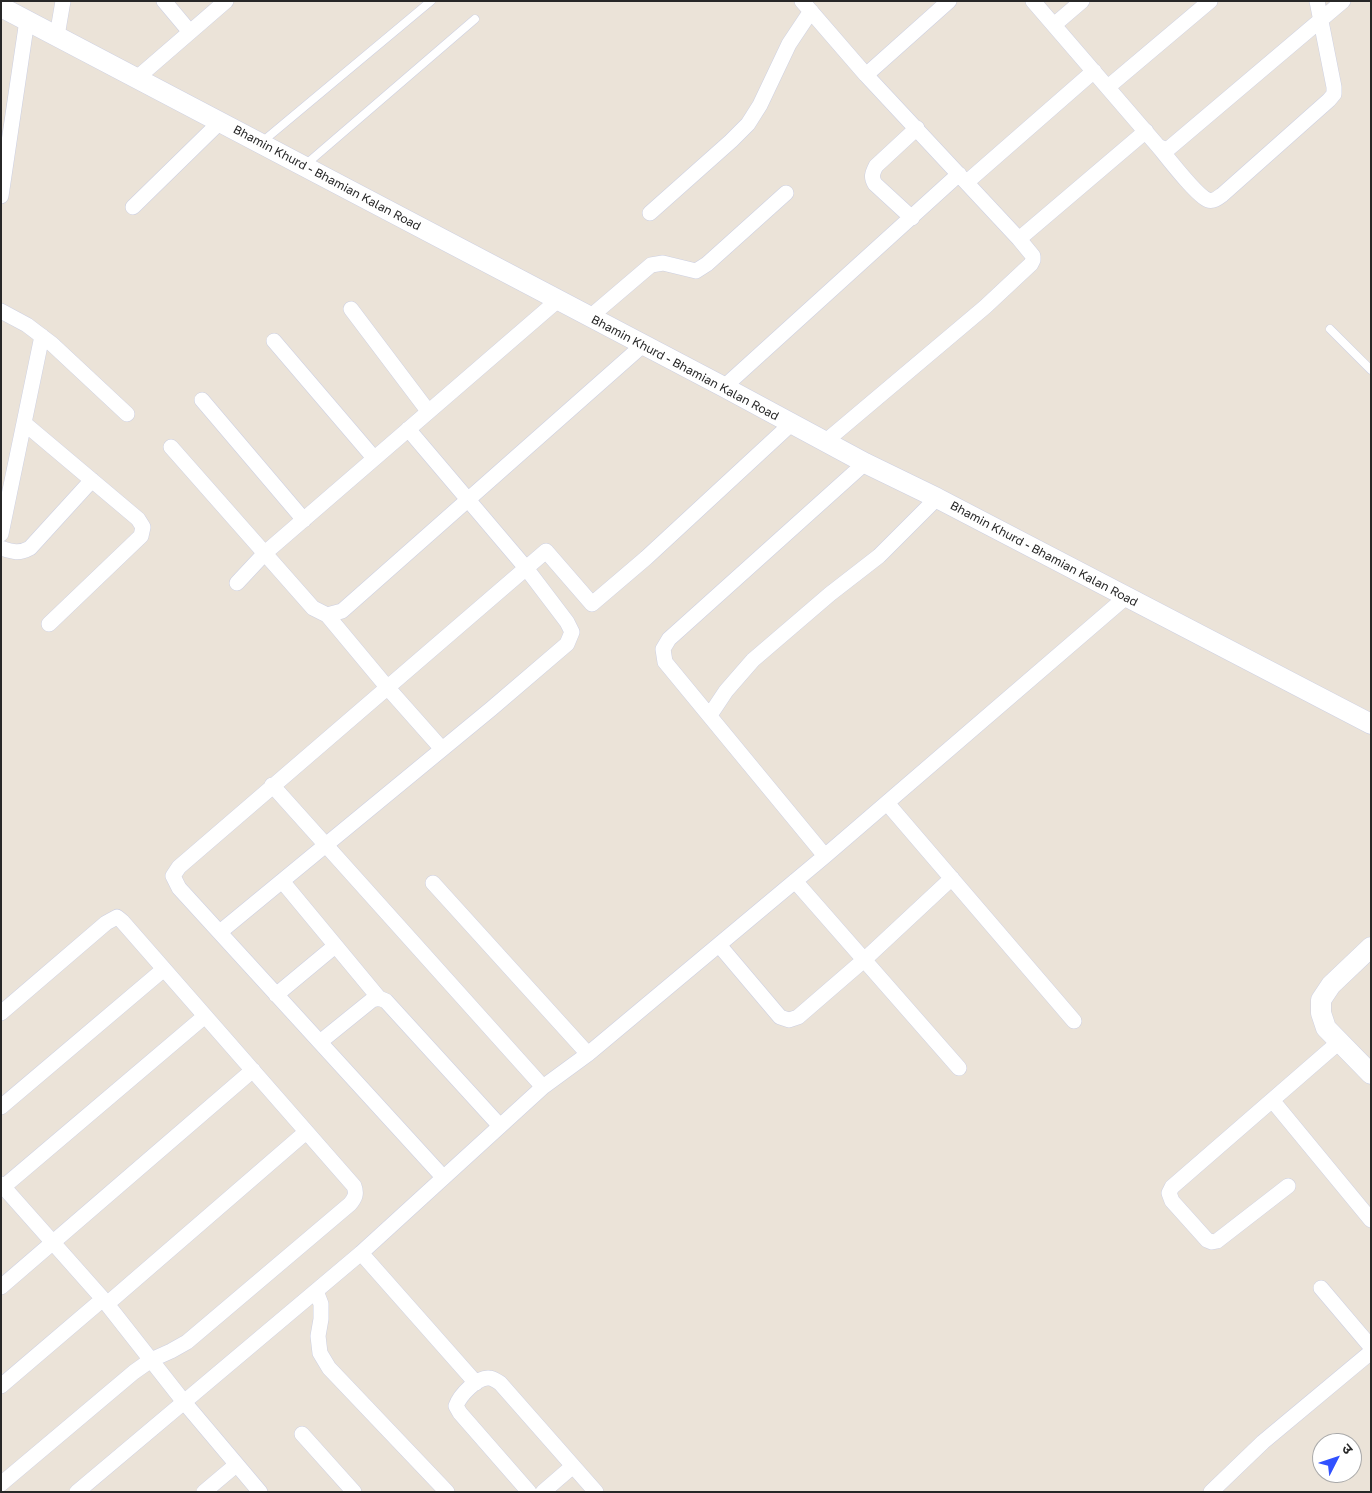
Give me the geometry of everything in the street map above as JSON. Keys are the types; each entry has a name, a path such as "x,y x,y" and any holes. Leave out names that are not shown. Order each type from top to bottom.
{"street":[{"path":"56,36 63,1"},
{"path":"164,1 190,32"},
{"path":"137,78 226,1"},
{"path":"866,74 949,1"},
{"path":"1033,1 1198,192 1208,200 1214,200 1222,195 1334,94 1318,1"},
{"path":"1054,25 1082,1"},
{"path":"1108,88 1210,1"},
{"path":"1158,146 1167,150 1172,147 1343,1"},
{"path":"650,213 732,141 748,124 760,105 807,6 866,74 1019,239 1032,256 1031,264 985,307 826,441"},
{"name":"Bhamin Khurd - Bhamian Kalan Road","path":"1,7 865,463 938,498 1371,724"},
{"path":"1,196 4,158 27,20"},
{"path":"724,387 912,218 1094,71"},
{"path":"133,207 220,122"},
{"path":"912,218 876,184 872,178 872,173 876,166 917,128"},
{"path":"1019,239 1146,131"},
{"path":"590,317 651,265 663,263 696,271 707,264 786,193"},
{"path":"237,583 265,554 558,300"},
{"path":"350,309 428,411"},
{"path":"1,311 27,325 42,336 127,414"},
{"path":"1,534 42,336"},
{"path":"274,341 374,458"},
{"path":"327,615 342,611 643,345"},
{"path":"202,400 304,520"},
{"path":"24,423 138,519 143,527 141,536 49,624"},
{"path":"443,1177 179,888 173,876 179,867 546,551 592,604 646,558 791,424"},
{"path":"220,932 442,750 567,644 572,632 567,622 526,568 408,429"},
{"path":"171,447 313,608 327,615 442,750"},
{"path":"826,856 665,662 663,649 669,639 865,463"},
{"path":"1,548 16,553 30,548 92,480"},
{"path":"710,715 726,692 753,660 830,594 879,556 938,498"},
{"path":"77,1492 361,1253 543,1087 588,1054 826,856 1126,597"},
{"path":"272,786 543,1087"},
{"path":"887,803 1074,1021"},
{"path":"719,945 780,1017 789,1020 798,1017 864,960 952,878"},
{"path":"795,881 959,1068"},
{"path":"282,882 379,998 386,1001 500,1126"},
{"path":"434,883 588,1054"},
{"path":"1,1013 112,918 117,917 122,920 354,1186 356,1193 355,1198 350,1204 187,1342 151,1360 112,1389 1,1484"},
{"path":"276,994 335,946"},
{"path":"1371,947 1331,985 1321,1000 1321,1013 1326,1028 1371,1074"},
{"path":"1,1107 164,968"},
{"path":"320,1042 372,1000 379,998"},
{"path":"206,1016 2,1187 54,1242 105,1301 184,1402 260,1492"},
{"path":"1288,1186 1217,1241 1212,1242 1207,1240 1172,1201 1169,1193 1172,1186 1339,1042"},
{"path":"1,1288 253,1070"},
{"path":"1272,1100 1371,1220"},
{"path":"1,1386 306,1132"},
{"path":"361,1253 476,1382"},
{"path":"1321,1288 1371,1347"},
{"path":"316,1291 321,1304 318,1336 320,1353 329,1368 447,1492"},
{"path":"1211,1492 1263,1442 1371,1352"},
{"path":"529,1492 456,1406 458,1400 476,1382 483,1378 491,1377 500,1383 596,1492"},
{"path":"302,1434 354,1492"},
{"path":"204,1492 236,1465"},
{"path":"543,1492 572,1466"}],"lane":[{"path":"261,144 431,1"},
{"path":"304,166 475,19"},
{"path":"1330,329 1371,370"}]}
